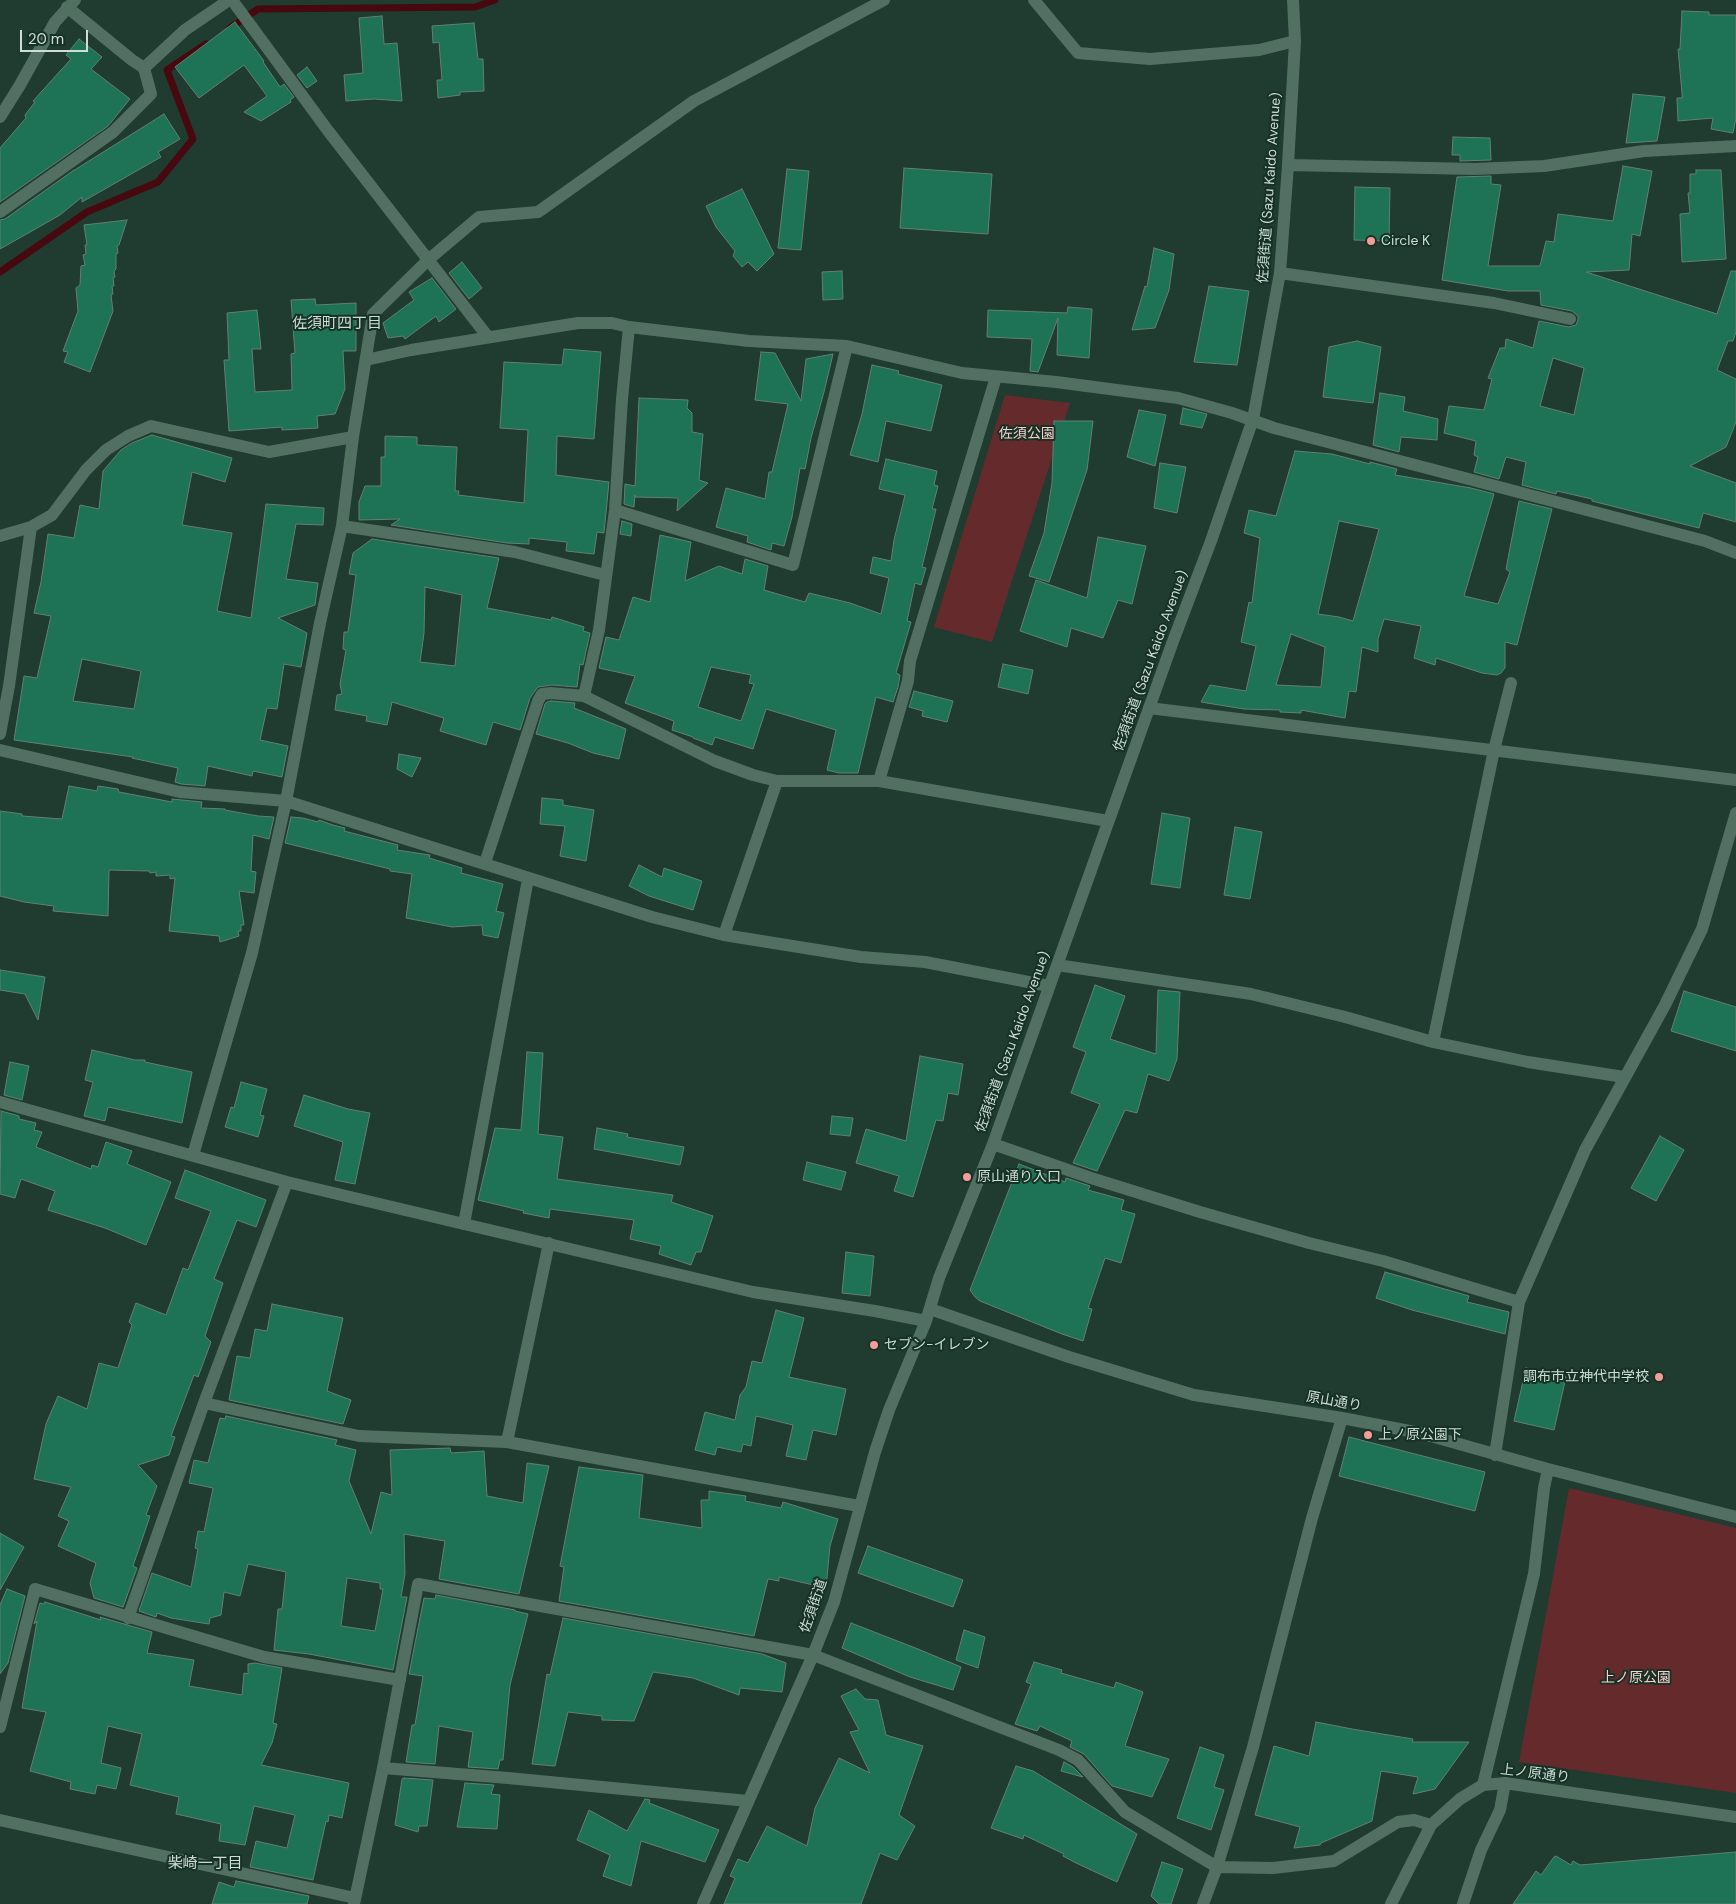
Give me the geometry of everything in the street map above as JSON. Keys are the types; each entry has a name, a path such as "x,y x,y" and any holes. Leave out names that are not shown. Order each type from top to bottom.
{"street":[{"path":"144,68 185,30 231,0 329,132 488,337"},
{"path":"193,1154 252,953 286,801 320,623 342,526 353,436 373,314 428,260 479,217 538,212 694,102 884,0"},
{"path":"1034,0 1078,53 1150,59 1259,50 1295,41"},
{"name":"佐須街道 (Sazu Kaido Avenue)","path":"928,1315 939,1278 993,1144 1172,644 1211,542 1253,419 1280,273 1295,41 1292,0"},
{"path":"0,116 20,85 55,22 71,4 132,60 144,68 151,94 113,132 0,212"},
{"path":"1288,165 1475,169 1544,166 1644,151 1736,146"},
{"path":"1280,273 1494,303 1570,319"},
{"path":"366,360 411,350 578,323 612,323 630,327 750,341 847,346 962,373 1056,382 1178,398 1253,419 1274,428 1705,541 1736,553"},
{"path":"584,696 599,630 615,510 622,399 630,327"},
{"path":"615,510 793,565 847,346"},
{"path":"879,781 908,681 910,661 996,377"},
{"path":"0,536 31,527 52,515 86,470 106,450 128,436 151,426 269,452 353,436"},
{"path":"342,526 515,552 605,575"},
{"path":"0,734 9,686 31,527"},
{"path":"1432,1042 1494,750 1511,683"},
{"path":"486,864 538,701 542,694 584,696 715,761 776,781 879,781 1108,821"},
{"path":"1149,708 1736,780"},
{"path":"0,750 180,792 286,801 652,917 724,935 861,957 925,962 1050,986"},
{"path":"724,935 776,781"},
{"path":"1495,1455 1519,1302 1585,1150 1665,1005 1702,929 1736,813"},
{"path":"464,1224 528,878"},
{"path":"1057,965 1251,994 1432,1042 1528,1062 1624,1077"},
{"name":"原山通り","path":"0,1102 193,1154 287,1182 753,1292 875,1311 928,1315 1194,1396 1342,1418 1420,1434 1736,1517"},
{"path":"993,1144 1091,1178 1200,1212 1309,1243 1384,1261 1519,1302"},
{"path":"128,1618 204,1403 287,1182"},
{"path":"506,1442 549,1243"},
{"name":"佐須街道","path":"703,1904 834,1602 859,1506 889,1410 928,1315"},
{"path":"204,1403 359,1436 506,1442 859,1506"},
{"path":"1203,1904 1217,1867 1253,1747 1310,1527 1342,1418"},
{"path":"1483,1785 1534,1574 1548,1469"},
{"path":"0,1820 354,1901 383,1768 418,1584 812,1655 1072,1756 1078,1760 1125,1812 1217,1867 1273,1868 1334,1861 1398,1822 1414,1820 1431,1825"},
{"path":"0,1726 35,1589 264,1657 400,1680"},
{"path":"383,1768 748,1801"},
{"path":"1463,1904 1481,1850 1500,1810 1505,1783"},
{"name":"上ノ原通り","path":"1391,1904 1431,1825 1460,1799 1483,1785 1505,1783 1736,1817"}],"green space":[{"name":"佐須公園","path":"1005,395 1070,403 992,642 934,627"},
{"name":"上ノ原公園","path":"1569,1488 1736,1528 1736,1793 1519,1762"}],"building":[{"path":"1682,11 1709,12 1709,15 1736,15 1736,118 1733,133 1711,129 1713,118 1678,121 1677,98 1682,98 1678,49 1680,49"},
{"path":"382,16 384,44 397,43 402,101 374,99 346,101 344,75 363,73 359,18"},
{"path":"235,22 264,61 280,87 284,84 294,97 290,100 291,102 261,121 244,112 267,96 244,65 199,98 175,67"},
{"path":"474,23 478,59 483,59 484,91 460,92 460,95 438,98 437,80 442,80 439,42 433,43 432,26"},
{"path":"79,39 102,57 91,69 130,99 108,126 0,202 0,148 26,118 25,115 35,102 33,101 71,59 66,55"},
{"path":"307,67 317,81 307,88 297,75"},
{"path":"1633,94 1665,97 1657,141 1626,143"},
{"path":"164,114 180,139 158,152 161,157 82,202 82,197 60,215 0,249 0,220 5,219 74,170"},
{"path":"1453,137 1490,138 1491,160 1460,161 1460,155 1452,155"},
{"path":"1623,166 1652,171 1640,236 1632,234 1629,270 1586,272 1717,314 1731,271 1736,271 1736,332 1733,341 1728,341 1717,370 1736,379 1736,422 1726,447 1690,466 1736,483 1736,522 1703,513 1699,528 1592,501 1592,499 1557,491 1556,494 1522,485 1526,462 1506,457 1499,479 1474,472 1478,457 1474,455 1476,441 1444,433 1449,406 1484,410 1492,379 1488,378 1500,348 1505,348 1506,339 1533,348 1539,321 1569,327 1576,325 1578,320 1578,316 1572,311 1541,305 1540,291 1508,291 1442,280 1457,177 1491,176 1491,184 1501,185 1488,266 1540,266 1546,241 1554,242 1558,214 1613,221","holes":["1553,358 1584,368 1574,415 1540,406"]},
{"path":"904,168 992,174 988,234 900,228"},
{"path":"787,169 809,171 801,250 778,248"},
{"path":"1696,170 1721,170 1726,259 1682,262 1680,214 1690,213 1688,193 1690,193 1690,174 1696,174"},
{"path":"1355,187 1390,188 1389,241 1354,240"},
{"path":"742,189 774,254 757,271 748,262 742,267 733,256 735,251 716,227 706,206"},
{"path":"127,220 119,245 117,246 115,277 113,278 114,286 112,286 113,294 111,295 113,311 90,372 64,362 68,352 63,351 78,311 76,288 80,285 81,266 85,265 83,255 86,254 85,245 87,245 84,225"},
{"path":"1154,248 1174,254 1169,290 1155,328 1132,330 1145,286 1147,287"},
{"path":"462,262 482,288 469,299 449,273"},
{"path":"842,271 843,299 823,300 822,272"},
{"path":"432,278 456,309 439,322 436,316 405,339 403,336 388,338 383,323 414,300 409,292"},
{"path":"1209,286 1249,291 1237,365 1194,362"},
{"path":"315,299 316,305 356,303 356,351 343,351 345,389 335,414 317,416 318,428 282,430 282,427 229,431 224,360 229,360 227,313 257,310 261,349 252,349 255,392 292,390 291,354 295,353 291,300"},
{"path":"1068,307 1092,309 1089,358 1057,355 1058,318 1038,372 1030,371 1032,339 987,337 988,310 1067,313"},
{"path":"1357,341 1381,347 1373,403 1323,397 1329,347"},
{"path":"564,349 601,352 594,439 557,436 556,475 609,482 604,533 597,532 594,554 566,551 567,542 529,538 529,544 507,543 391,525 400,519 359,520 359,502 365,486 381,486 381,457 385,457 385,436 417,437 417,445 457,447 455,491 459,491 458,495 524,503 528,430 500,428 504,362 562,365"},
{"path":"761,352 775,353 801,401 806,359 833,354 811,438 805,469 800,468 792,517 784,546 772,543 771,550 747,542 748,536 716,527 726,488 765,499 769,472 772,472 788,404 755,400"},
{"path":"872,365 899,371 898,374 942,385 931,431 886,421 878,462 850,455 862,414"},
{"path":"1380,393 1405,397 1403,411 1438,419 1437,440 1401,437 1399,452 1373,445"},
{"path":"639,398 688,400 687,408 692,413 692,432 703,434 699,480 708,483 677,511 678,498 635,497 635,495 634,507 624,504 625,484 635,486"},
{"path":"1183,408 1207,414 1202,428 1180,424"},
{"path":"1139,410 1166,415 1155,466 1127,457"},
{"path":"1054,421 1093,421 1087,470 1049,582 1029,576 1044,533 1052,483"},
{"path":"152,435 232,458 225,482 192,472 182,525 232,533 217,611 251,618 266,504 324,508 323,525 296,524 286,579 318,583 315,605 278,618 307,633 301,667 284,664 277,709 267,708 260,740 288,746 282,777 253,771 252,776 208,766 205,786 181,784 175,782 178,768 133,757 14,740 24,676 37,678 51,616 34,613 48,534 74,538 80,505 99,509 103,471 121,450 132,443","holes":["82,659 141,671 134,709 73,701"]},
{"path":"1295,451 1332,454 1370,464 1370,462 1397,469 1395,475 1471,488 1494,494 1464,596 1498,604 1510,572 1506,569 1519,501 1552,509 1517,645 1505,642 1505,668 1501,673 1497,675 1482,673 1436,658 1435,665 1414,658 1421,626 1384,619 1378,639 1378,652 1362,647 1356,692 1349,691 1345,718 1301,710 1301,713 1280,712 1280,710 1244,709 1201,702 1210,685 1246,691 1256,646 1241,642 1249,602 1252,603 1260,538 1244,533 1249,510 1276,516","holes":["1339,521 1379,529 1353,621 1318,614","1291,634 1325,647 1321,687 1276,685"]},
{"path":"886,459 937,471 934,485 938,486 932,509 936,509 922,567 926,568 921,585 915,583 907,621 911,622 896,673 900,675 898,687 893,702 876,697 858,773 839,773 827,770 836,730 766,709 753,749 715,737 712,745 672,730 674,721 625,703 635,676 599,668 606,637 619,640 633,597 650,602 660,535 691,542 685,581 719,566 742,574 745,559 768,566 764,590 805,602 809,593 850,603 881,614 889,578 870,573 873,557 891,561 905,495 879,489","holes":["711,667 751,675 749,683 754,684 741,721 698,707"]},
{"path":"1160,463 1186,467 1177,513 1154,508"},
{"path":"622,521 632,524 631,536 620,534"},
{"path":"1098,537 1146,546 1132,604 1118,600 1103,638 1071,628 1067,647 1020,631 1036,580 1087,598"},
{"path":"372,539 499,558 487,608 551,620 552,617 584,627 583,631 590,633 583,665 580,664 577,687 552,685 538,687 530,698 520,730 493,722 486,745 440,731 444,718 392,702 387,725 366,721 367,716 335,710 337,695 342,694 340,684 346,650 343,649 344,632 348,632 356,575 349,574 353,553","holes":["425,587 462,595 455,666 420,662 424,633"]},
{"path":"1003,664 1033,670 1028,694 998,687"},
{"path":"914,691 953,701 947,722 922,716 923,711 909,707"},
{"path":"551,701 575,703 574,708 626,729 619,759 593,753 568,743 536,734 545,704"},
{"path":"399,754 421,758 412,777 397,769"},
{"path":"69,786 97,791 98,786 118,789 119,792 172,802 172,799 202,802 201,808 225,809 258,816 274,817 269,839 253,835 251,871 256,872 254,893 239,891 244,925 241,925 241,931 238,931 239,936 220,942 219,936 169,931 175,878 170,879 170,875 156,876 156,872 109,870 108,916 53,911 54,906 24,902 0,896 0,811 22,814 22,816 62,819"},
{"path":"542,798 563,800 563,805 594,810 586,861 560,856 565,826 540,824"},
{"path":"1162,813 1190,818 1180,888 1151,884"},
{"path":"291,817 318,822 319,820 345,828 344,831 398,845 397,850 430,855 429,858 462,868 461,873 503,884 496,911 504,913 498,938 483,935 482,925 452,927 406,918 412,874 390,871 390,869 285,843"},
{"path":"1235,827 1262,832 1250,899 1224,895"},
{"path":"639,865 662,877 664,868 702,881 693,910 649,896 629,886"},
{"path":"0,970 45,977 38,1020 25,994 0,990"},
{"path":"1095,985 1125,996 1110,1039 1156,1054 1158,990 1180,992 1177,1059 1169,1081 1148,1074 1137,1113 1125,1110 1097,1171 1073,1163 1100,1104 1071,1093 1086,1052 1073,1047"},
{"path":"1684,991 1736,1007 1736,1051 1671,1031"},
{"path":"92,1050 135,1060 145,1060 145,1062 192,1072 182,1123 108,1107 105,1121 84,1116 93,1082 85,1080"},
{"path":"527,1052 543,1053 538,1134 563,1137 557,1179 673,1195 671,1202 713,1216 701,1252 696,1252 691,1265 659,1254 661,1246 630,1239 634,1220 550,1209 549,1218 523,1213 524,1211 478,1200 495,1128 521,1130"},
{"path":"920,1056 963,1064 958,1095 948,1093 943,1121 936,1120 913,1197 894,1191 899,1176 856,1163 866,1129 906,1141"},
{"path":"10,1062 29,1066 22,1100 4,1095"},
{"path":"241,1082 267,1089 260,1115 264,1116 258,1137 225,1127 231,1107 234,1108"},
{"path":"304,1095 348,1109 370,1113 355,1184 335,1180 343,1142 294,1126"},
{"path":"1,1111 19,1116 19,1119 36,1123 34,1130 42,1132 36,1147 91,1169 92,1165 98,1167 106,1142 132,1151 127,1164 171,1182 146,1245 105,1228 48,1210 55,1191 21,1179 15,1198 0,1194"},
{"path":"832,1116 853,1118 850,1136 830,1134"},
{"path":"597,1128 628,1134 627,1137 684,1147 680,1165 594,1149"},
{"path":"1660,1136 1684,1150 1656,1201 1631,1188"},
{"path":"807,1162 846,1172 841,1190 803,1180"},
{"path":"1019,1164 1065,1182 1066,1178 1090,1186 1088,1190 1124,1200 1121,1210 1135,1214 1121,1263 1105,1258 1088,1308 1092,1309 1083,1341 980,1301 970,1290"},
{"path":"185,1170 266,1200 256,1227 237,1220 214,1279 223,1283 205,1336 211,1342 198,1377 194,1375 171,1436 175,1437 169,1455 138,1465 157,1486 146,1515 150,1516 133,1566 137,1568 123,1607 94,1598 90,1583 96,1563 58,1546 69,1521 58,1516 71,1487 34,1479 46,1424 58,1396 87,1409 99,1363 118,1368 132,1325 129,1322 136,1303 166,1315 183,1268 188,1270 211,1211 175,1198"},
{"path":"846,1252 874,1256 870,1296 842,1293"},
{"path":"1385,1272 1469,1296 1467,1302 1509,1312 1505,1334 1412,1310 1376,1298"},
{"path":"272,1304 343,1318 327,1391 351,1400 343,1424 229,1400 237,1356 250,1358 255,1329 267,1331"},
{"path":"776,1310 804,1318 789,1377 846,1389 836,1435 813,1430 806,1460 786,1456 793,1425 756,1416 751,1446 743,1444 741,1452 717,1447 715,1455 695,1450 705,1412 735,1420 740,1395 746,1387 752,1361 762,1363"},
{"path":"1526,1368 1566,1377 1554,1430 1514,1421"},
{"path":"226,1416 337,1440 335,1445 356,1450 349,1481 371,1534 381,1492 392,1495 390,1450 450,1448 451,1453 484,1451 487,1496 523,1503 527,1463 549,1466 519,1594 439,1579 445,1541 404,1534 405,1574 401,1597 407,1597 393,1670 309,1654 274,1650 278,1609 282,1609 286,1572 248,1564 240,1596 224,1592 221,1615 210,1618 209,1624 171,1618 157,1613 156,1617 139,1611 152,1573 191,1587 198,1549 195,1548 198,1531 204,1532 213,1488 189,1483 194,1460 208,1463 220,1418 225,1419","holes":["347,1578 380,1583 380,1589 383,1589 375,1631 341,1626"]},
{"path":"1349,1437 1485,1472 1475,1511 1339,1476"},
{"path":"579,1467 643,1475 639,1518 702,1528 701,1500 709,1500 709,1491 746,1496 745,1501 781,1508 783,1502 838,1519 830,1546 826,1588 779,1577 779,1581 768,1579 754,1636 559,1601 564,1567 560,1566"},
{"path":"0,1533 24,1547 0,1590"},
{"path":"868,1546 963,1580 953,1607 858,1573"},
{"path":"7,1589 25,1596 8,1663 0,1674 0,1605"},
{"path":"436,1595 528,1614 510,1685 503,1760 500,1760 498,1769 468,1767 473,1732 439,1726 435,1764 406,1762 412,1725 415,1725 423,1676 409,1674 424,1598 435,1599"},
{"path":"45,1602 101,1620 100,1617 152,1632 147,1653 194,1660 189,1686 242,1695 244,1673 248,1674 248,1664 255,1663 282,1668 273,1723 277,1724 272,1743 261,1765 349,1783 342,1818 329,1815 328,1822 326,1821 313,1880 250,1867 256,1841 287,1848 295,1815 254,1806 245,1845 219,1841 221,1824 176,1814 179,1797 130,1785 142,1734 108,1726 101,1763 121,1768 116,1789 97,1785 95,1794 70,1789 71,1782 30,1771 46,1712 22,1708 37,1621 34,1624 40,1603 44,1604"},
{"path":"563,1618 762,1654 786,1663 782,1692 740,1688 739,1695 693,1678 653,1672 634,1721 602,1720 602,1716 568,1712 555,1766 532,1764 547,1674 550,1675"},
{"path":"851,1623 961,1667 953,1690 910,1677 842,1648"},
{"path":"964,1630 985,1637 978,1668 956,1660"},
{"path":"1034,1662 1062,1670 1061,1673 1114,1688 1116,1682 1143,1692 1125,1746 1169,1759 1152,1797 1112,1786 1084,1754 1070,1747 1072,1741 1040,1726 1037,1731 1015,1724 1031,1684 1026,1682"},
{"path":"856,1689 865,1699 878,1700 886,1735 923,1746 899,1815 915,1826 897,1860 880,1853 861,1904 724,1904 735,1878 730,1876 738,1859 748,1863 767,1826 807,1846 815,1808 839,1758 870,1773 850,1732 859,1730 841,1696"},
{"path":"1316,1722 1413,1739 1412,1742 1469,1742 1435,1789 1413,1794 1418,1777 1381,1771 1372,1821 1320,1845 1294,1848 1300,1827 1255,1815 1274,1746 1309,1756"},
{"path":"1200,1747 1224,1755 1214,1787 1224,1790 1211,1830 1177,1818"},
{"path":"1064,1762 1073,1767 1083,1777 1061,1771"},
{"path":"1016,1766 1033,1771 1137,1834 1117,1882 1076,1863 1063,1856 1064,1854 1024,1835 1023,1839 991,1828"},
{"path":"402,1779 433,1780 427,1826 419,1826 418,1832 395,1825"},
{"path":"465,1783 494,1785 491,1794 500,1795 497,1829 457,1827"},
{"path":"645,1799 650,1800 649,1803 719,1830 705,1862 641,1841 631,1886 603,1876 610,1855 577,1840 589,1810 627,1831"},
{"path":"1736,1852 1736,1904 1513,1904 1536,1871 1541,1875 1556,1856 1571,1865 1573,1861 1580,1865"},
{"path":"1162,1862 1183,1869 1171,1904 1159,1904 1151,1896"},
{"path":"236,1881 309,1896 307,1904 212,1904 219,1882 234,1887"}],"waterway":[{"path":"230,28 258,9 475,7 495,0"},
{"path":"0,272 87,212 158,182 193,139 167,70 206,44"}],"place":[{"name":"Circle K","path":"1371,241"},
{"name":"原山通り入口","path":"967,1177"},
{"name":"セブン-イレブン","path":"874,1345"},
{"name":"調布市立神代中学校","path":"1659,1377"},
{"name":"上ノ原公園下","path":"1368,1435"}],"district":[{"name":"佐須町四丁目","path":"337,324"},
{"name":"柴崎一丁目","path":"205,1864"}]}
